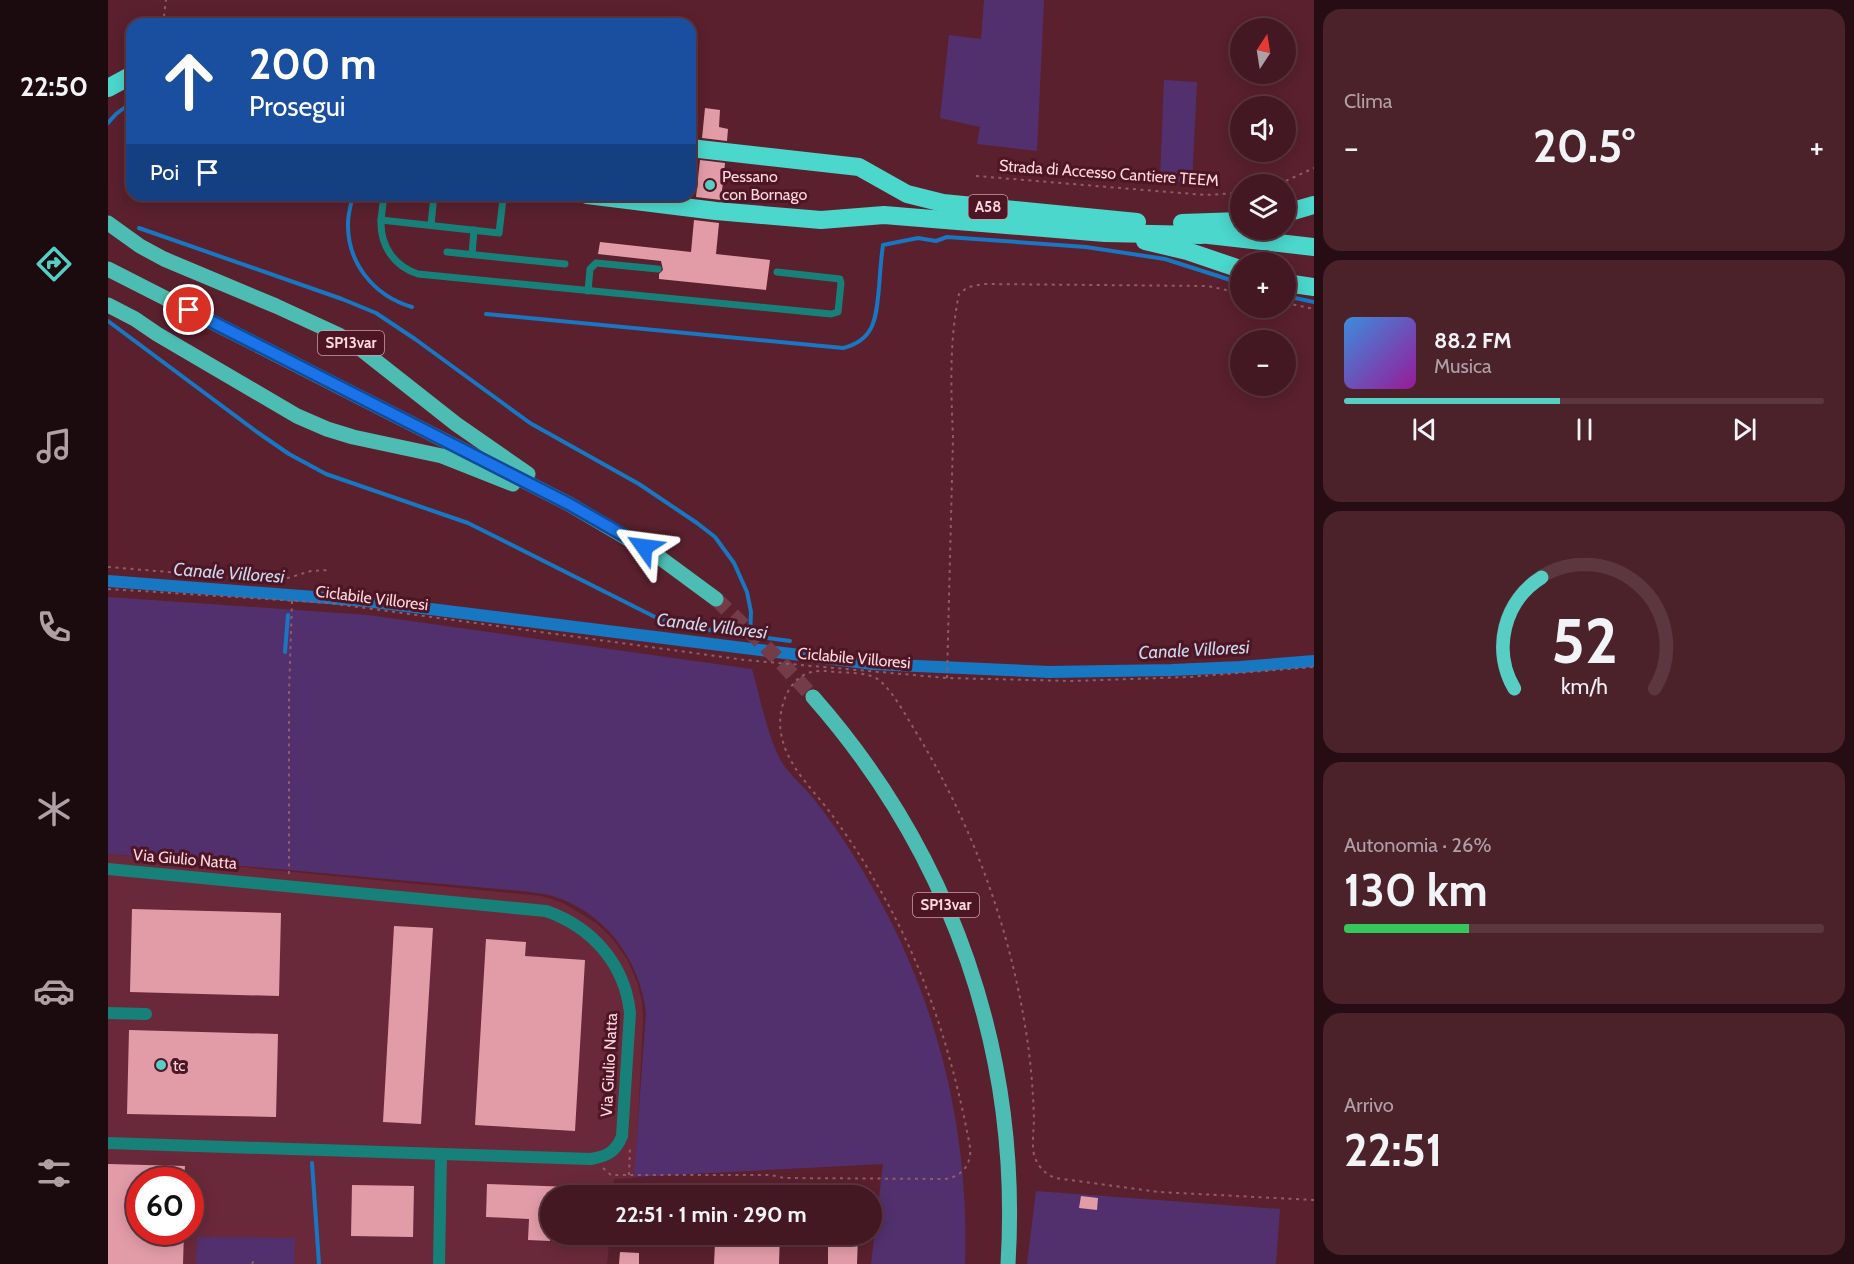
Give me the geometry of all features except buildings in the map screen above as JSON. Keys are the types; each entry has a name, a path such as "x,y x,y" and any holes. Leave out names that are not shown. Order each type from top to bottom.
{"highway":[{"path":"108,88 126,78"},
{"name":"A58","path":"696,148 859,167 908,194 943,203 1124,221 1212,224 1230,222"},
{"name":"A58","path":"635,201 821,220 884,215 1105,233 1201,235"},
{"path":"1296,210 1314,205"},
{"name":"A58","path":"1124,221 1201,235 1314,247"},
{"name":"A58","path":"1105,233 1172,248 1230,266"},
{"path":"1296,284 1314,287"}],"main road":[{"name":"SP13var","path":"108,223 140,246 164,259 276,306 346,340 377,361 456,424 569,504"},
{"name":"SP13var","path":"108,269 569,504 659,557 716,599"},
{"name":"SP13var","path":"108,305 297,416 317,425 353,436 442,456 569,504"},
{"name":"SP13var","path":"813,697 860,755 902,817 937,884 968,961 991,1040 1004,1114 1010,1189 1008,1264"}],"street":[{"name":"Via Giulio Natta","path":"108,1143 591,1159 608,1156 617,1147 622,1136 630,1013 624,987 615,965 602,946 577,926 557,915 528,908 109,869"},
{"path":"108,1013 146,1014"},
{"path":"439,1264 441,1155"}],"lane":[{"path":"383,201 382,237 388,252 401,266 416,273 831,314 838,312 840,279 777,272"},
{"path":"431,225 433,201"},
{"path":"381,220 499,234 503,201"},
{"path":"472,254 474,230"},
{"path":"447,252 565,264"},
{"path":"588,291 590,269 595,264 658,269"}],"path":[{"path":"164,18 166,0"},
{"path":"1296,176 1314,168"},
{"name":"Strada di Accesso Cantiere TEEM","path":"976,176 1205,195 1230,194"},
{"path":"947,677 953,438 950,402 954,318 959,294 968,287 984,284 1208,286 1230,291"},
{"path":"1296,305 1314,309"},
{"path":"108,567 278,581 311,571 328,570"},
{"name":"Ciclabile Villoresi","path":"108,589 329,603 745,660 947,677 1071,681 1189,677 1314,667"},
{"path":"289,877 289,692 292,601"},
{"path":"810,666 810,672"},
{"path":"591,1159 611,1175 771,1175 784,1178 945,1179 958,1175 969,1161 970,1147 955,1076 930,998 909,946 863,861 836,820 797,771 784,747 780,726 784,701 792,685 810,672 823,671 877,678 889,690 942,778 969,834 994,898 1011,958 1021,1003 1032,1080 1035,1157 1045,1173 1054,1178 1159,1192 1314,1200"},
{"path":"877,678 878,672"},
{"path":"629,1175 631,1138"},
{"path":"252,1264 254,1260"}],"shaded area":[{"path":"984,0 1044,0 1037,151 977,144 980,127 940,118 949,35 981,39"},
{"path":"1164,80 1197,82 1192,182 1160,181"},
{"path":"108,597 368,615 752,669 769,731 783,764 827,816 864,873 889,918 928,1012 943,1061 954,1111 965,1213 965,1264 871,1264 873,1245 882,1245 880,1185 883,1164 634,1177 646,1013 642,993 636,973 616,939 602,924 568,902 549,895 522,891 108,854"},
{"path":"108,854 541,896 563,903 596,923 612,938 627,959 642,1001 635,1178 614,1179 613,1185 540,1185 540,1245 609,1245 607,1264 108,1264"},
{"path":"1036,1191 1280,1209 1276,1264 1027,1264"},
{"path":"204,1237 295,1238 294,1264 196,1264 197,1245 204,1245"}],"waterway":[{"path":"108,123 126,106"},
{"path":"352,201 348,220 349,238 358,264 365,276 386,295 412,307"},
{"path":"139,228 376,313 530,423 639,484 715,537 734,563 747,592 751,612 750,636"},
{"path":"486,314 843,348 862,339 872,326 877,308 883,245 918,238 936,241 947,237 1086,247 1165,259 1230,280"},
{"path":"1296,298 1314,302"},
{"path":"108,321 257,432 289,454 326,474 468,523 659,619 694,628 790,641"},
{"name":"Canale Villoresi","path":"108,581 366,601 873,664 1049,672 1172,670 1314,661"},
{"path":"285,652 288,615"},
{"path":"312,1163 319,1264"}],"tunnel":[{"path":"716,599 776,657 813,697"}],"place":[{"name":"Pessano con Bornago","path":"710,185"},
{"name":"tc","path":"161,1065"}],"route":[{"path":"189,310 569,504 644,547"}]}
